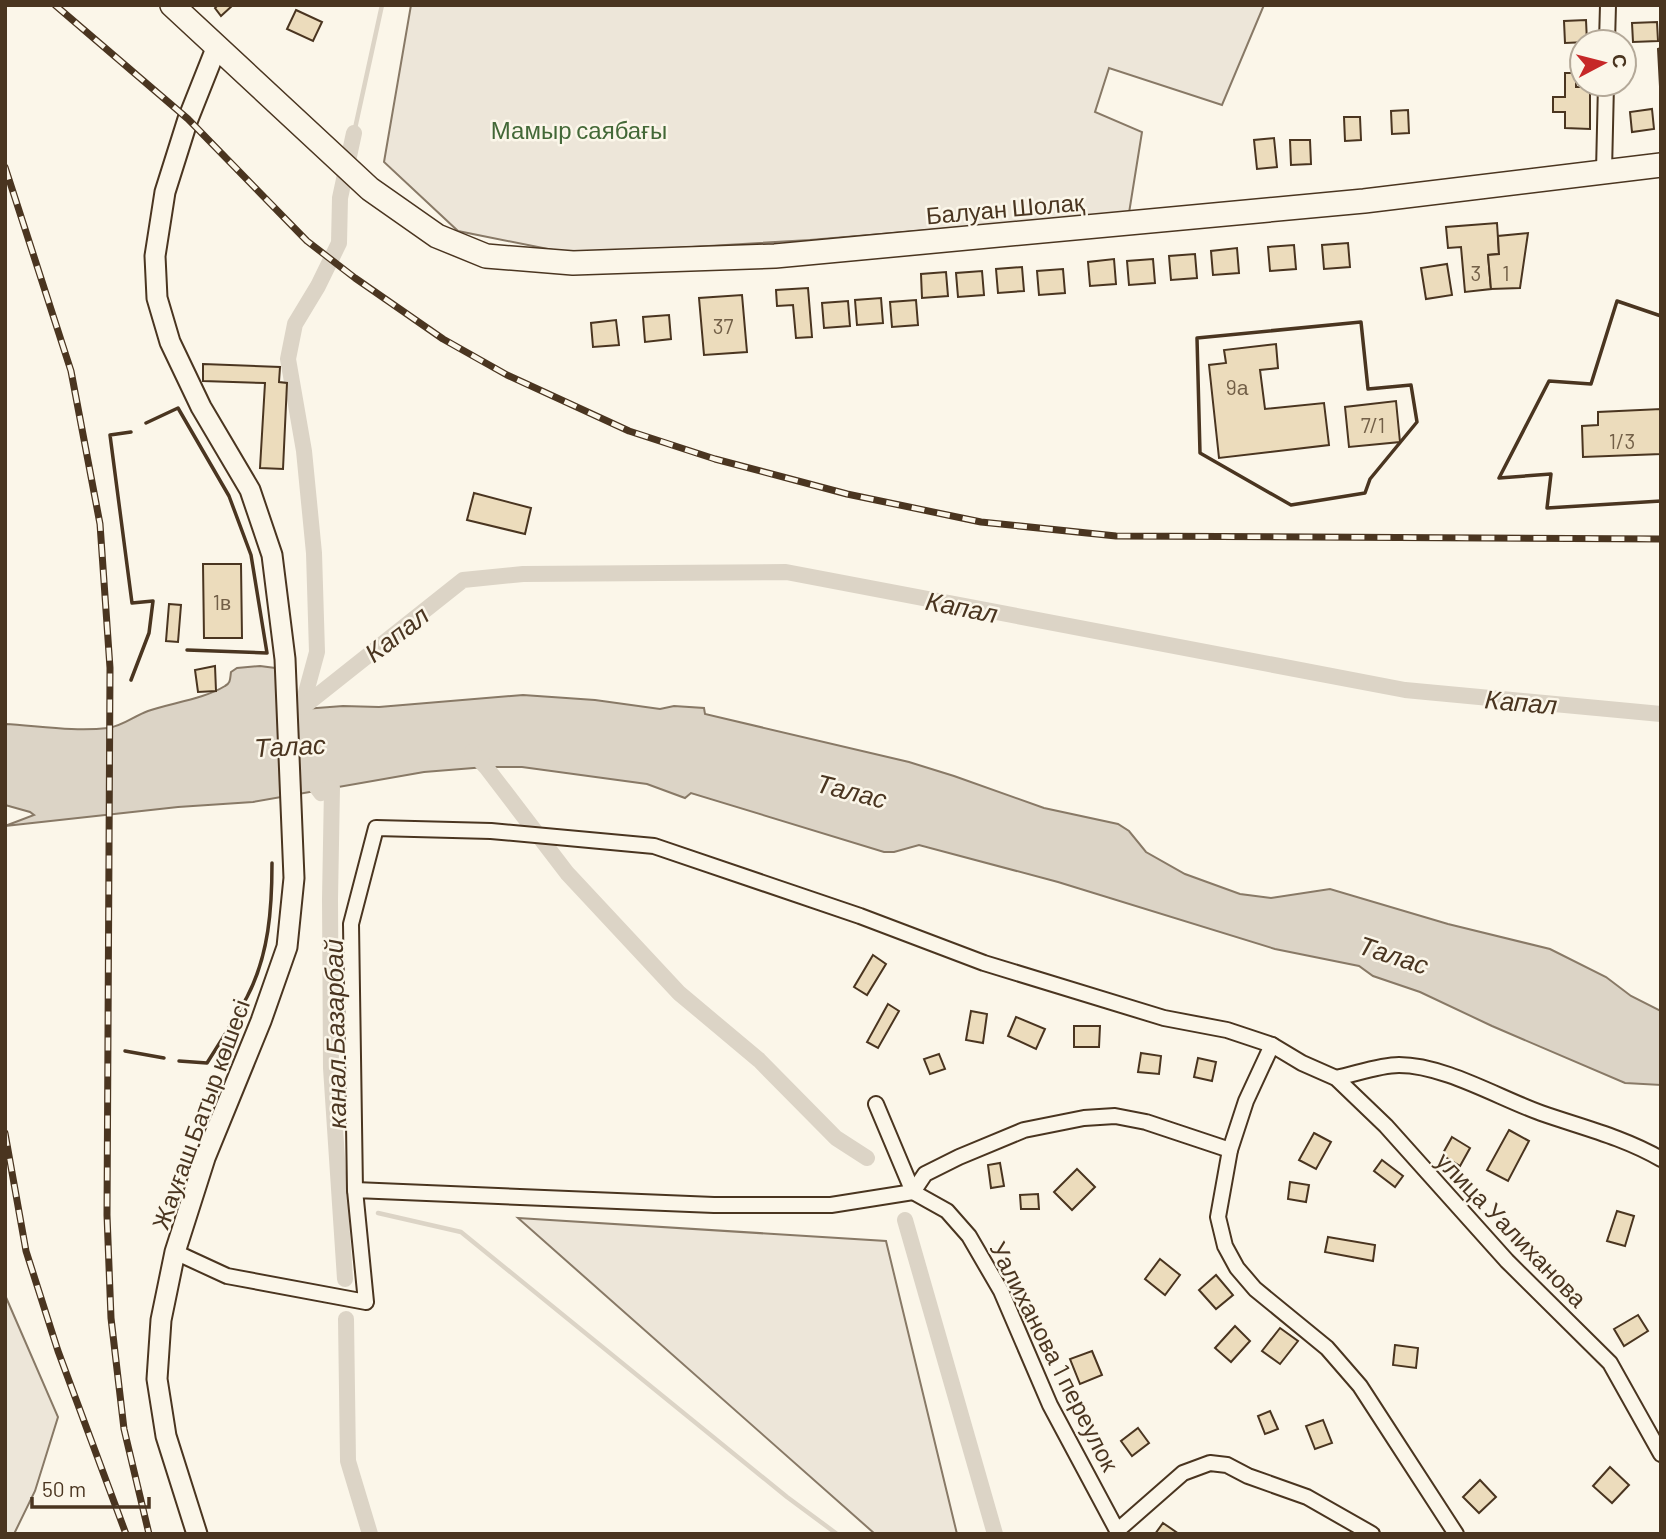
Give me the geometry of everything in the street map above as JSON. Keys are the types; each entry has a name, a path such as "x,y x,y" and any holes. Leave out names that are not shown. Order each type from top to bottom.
{"main road":[{"path":"172,5 217,46"},
{"name":"Балуан Шолақ","path":"217,46 370,189 436,236 486,256 573,263 802,254 1364,201 1661,165"},
{"name":"Жауғаш Батыр көшесі","path":"197,1534 166,1436 157,1379 161,1320 175,1252 205,1158 261,1021 287,947 294,878 285,659 272,555 250,490 201,407 175,353 157,298 155,256 165,192 188,119 217,46"}],"street":[{"path":"1607,28 1608,5"},
{"path":"1604,171 1606,98"},
{"name":"улица Уалиханова","path":"355,1190 351,924 376,828 491,831 654,846 860,916 984,962 1164,1018 1227,1030 1272,1045 1302,1063 1336,1078 1386,1126 1507,1261 1610,1363 1661,1454"},
{"path":"1272,1045 1247,1101 1230,1150 1218,1217 1225,1246 1237,1268 1255,1289 1327,1348 1360,1386 1456,1534"},
{"path":"1336,1078 1399,1065 1441,1073 1540,1112 1594,1129 1661,1159"},
{"path":"876,1104 913,1192"},
{"path":"175,1252 227,1276 366,1302 355,1190 713,1205 831,1205 913,1192 926,1174 1024,1130 1084,1118 1115,1116 1146,1122 1230,1150"},
{"name":"Уалиханова 1 переулок","path":"913,1192 947,1211 969,1236 1001,1291 1050,1405 1119,1532"},
{"path":"1119,1532 1183,1474 1210,1463 1227,1465 1248,1476 1307,1497 1373,1534"}],"green space":[{"name":"Мамыр саябағы","path":"411,5 1264,5 1222,105 1109,68 1095,112 1142,132 1129,213 810,240 573,254 458,231 384,162"},
{"path":"518,1218 886,1241 957,1534 875,1534"},
{"path":"5,1295 58,1417 35,1491 14,1534 5,1534"}],"water":[{"name":"Талас","path":"260,666 283,669 290,677 299,706 304,709 379,707 523,695 595,700 660,709 674,706 704,708 705,714 909,762 1044,808 1118,824 1129,831 1146,852 1185,874 1240,894 1271,898 1330,889 1448,924 1550,949 1606,977 1631,996 1661,1011 1661,1085 1625,1083 1420,992 1373,976 1359,966 1275,949 1058,882 919,845 884,852 691,793 685,798 647,784 522,767 486,767 424,772 253,802 178,807 5,826 34,815 5,805 5,724 70,729 113,727 148,711 217,690 228,683 231,672 237,668"}],"building":[{"path":"218,5 233,5 221,16 215,8"},
{"path":"296,10 322,22 313,41 287,29"},
{"path":"1586,20 1586,28 1568,28 1568,43 1565,43 1564,21"},
{"path":"1657,22 1658,41 1638,42 1638,28 1632,28 1632,23"},
{"path":"1661,48 1661,105 1658,49"},
{"path":"1565,73 1568,73 1568,98 1590,98 1590,129 1565,128 1565,112 1553,112 1553,97 1565,97"},
{"path":"1652,109 1654,129 1632,132 1630,112"},
{"path":"1408,110 1409,133 1392,134 1391,111"},
{"path":"1344,117 1360,117 1361,140 1345,141"},
{"path":"1274,138 1277,167 1257,169 1254,140"},
{"path":"1290,140 1310,140 1311,164 1291,165"},
{"path":"1497,223 1499,254 1488,255 1491,289 1465,292 1461,247 1448,248 1446,227"},
{"path":"1528,233 1520,288 1491,289 1488,255 1499,254 1498,236"},
{"path":"1348,243 1350,267 1324,269 1322,245"},
{"path":"1294,245 1296,269 1270,271 1268,247"},
{"path":"1237,248 1239,273 1213,275 1211,251"},
{"path":"1195,254 1197,278 1171,280 1169,256"},
{"path":"1114,259 1116,284 1090,286 1088,262"},
{"path":"1153,259 1155,283 1129,285 1127,261"},
{"path":"1447,264 1452,295 1426,299 1421,268"},
{"path":"1022,267 1024,291 998,293 996,269"},
{"path":"1063,269 1065,293 1039,295 1037,271"},
{"path":"982,271 984,295 958,297 956,273"},
{"path":"946,272 948,296 922,298 921,274"},
{"path":"808,288 812,337 796,338 793,305 777,306 776,290"},
{"path":"742,295 747,352 704,355 699,298"},
{"path":"881,298 883,323 857,325 855,300"},
{"path":"916,300 918,325 892,327 890,302"},
{"path":"848,301 850,326 824,328 822,303"},
{"path":"669,315 671,339 645,342 643,317"},
{"path":"616,320 619,345 593,347 591,323"},
{"path":"1276,344 1278,368 1260,370 1265,409 1324,403 1329,445 1219,458 1209,365 1226,363 1224,350"},
{"path":"203,364 280,367 279,382 287,383 283,469 260,468 265,383 203,381"},
{"path":"1396,401 1400,442 1349,447 1345,407"},
{"path":"1661,409 1661,454 1583,457 1582,426 1598,425 1598,412"},
{"path":"474,493 531,508 525,534 467,520"},
{"path":"203,564 241,564 242,638 204,638"},
{"path":"169,604 181,605 178,642 166,641"},
{"path":"215,666 216,691 198,692 195,670"},
{"path":"873,955 886,964 867,995 854,987"},
{"path":"888,1004 899,1011 878,1048 867,1042"},
{"path":"971,1011 987,1014 983,1043 966,1040"},
{"path":"1016,1017 1045,1029 1036,1049 1008,1036"},
{"path":"1074,1026 1100,1026 1099,1047 1074,1047"},
{"path":"1141,1053 1161,1056 1159,1074 1138,1072"},
{"path":"939,1054 945,1069 930,1074 924,1059"},
{"path":"1198,1058 1216,1062 1212,1081 1194,1077"},
{"path":"1509,1130 1529,1141 1508,1181 1487,1170"},
{"path":"1314,1133 1331,1142 1316,1169 1299,1160"},
{"path":"1452,1137 1470,1148 1460,1166 1442,1155"},
{"path":"1382,1160 1403,1176 1395,1187 1374,1171"},
{"path":"1000,1163 1004,1186 991,1188 988,1165"},
{"path":"1077,1169 1095,1187 1072,1210 1054,1192"},
{"path":"1290,1182 1309,1185 1306,1202 1288,1199"},
{"path":"1038,1194 1039,1209 1021,1209 1020,1195"},
{"path":"1617,1211 1634,1216 1625,1246 1607,1241"},
{"path":"1328,1237 1375,1245 1373,1261 1325,1252"},
{"path":"1160,1259 1180,1275 1165,1295 1145,1279"},
{"path":"1216,1275 1233,1295 1216,1309 1199,1290"},
{"path":"1638,1315 1648,1331 1624,1346 1614,1329"},
{"path":"1235,1326 1250,1341 1231,1362 1215,1348"},
{"path":"1280,1328 1298,1341 1280,1364 1262,1351"},
{"path":"1395,1345 1418,1348 1416,1368 1393,1365"},
{"path":"1092,1351 1102,1375 1080,1384 1070,1359"},
{"path":"1270,1411 1278,1429 1265,1434 1258,1416"},
{"path":"1323,1420 1332,1443 1315,1449 1306,1426"},
{"path":"1138,1428 1149,1443 1132,1456 1121,1441"},
{"path":"1610,1467 1629,1485 1612,1503 1593,1486"},
{"path":"1480,1480 1496,1497 1479,1513 1463,1497"},
{"path":"1163,1523 1179,1534 1155,1534"}],"waterway":[{"path":"354,133 382,5"},
{"path":"302,707 317,652 314,553 304,451 288,359 295,324 339,243 340,198 354,133"},
{"name":"Капал","path":"303,707 463,580 523,574 786,572 1405,690 1661,714"},
{"path":"472,752 567,873 679,993 759,1060 836,1138 867,1158"},
{"name":"канал Базарбай","path":"306,777 321,793 332,788 331,1068 345,1279"},
{"path":"378,1213 461,1232 787,1497 837,1534"},
{"path":"905,1220 995,1534"},
{"name":"канал Базарбай","path":"346,1319 348,1461 370,1534"}],"railway":[{"path":"55,5 188,119 307,241 355,278 443,339 507,375 629,431 715,459 847,494 981,522 1116,536 1661,539"},
{"path":"5,167 71,371 100,524 110,668 107,1215 111,1318 124,1429 149,1534"},
{"path":"5,1133 26,1251 58,1351 126,1534"}],"wall":[{"path":"1661,316 1617,301 1591,384 1549,381 1499,478 1551,474 1547,508 1661,501"},
{"path":"1361,322 1368,389 1411,385 1417,422 1370,479 1365,493 1291,505 1200,453 1197,338 1361,322"},
{"path":"146,423 178,408 229,496 251,555 267,653 187,650"},
{"path":"131,432 110,435 132,603 153,601 149,633 131,680"},
{"path":"179,1061 207,1063 247,997 265,948 272,863"},
{"path":"125,1051 164,1058"}]}
